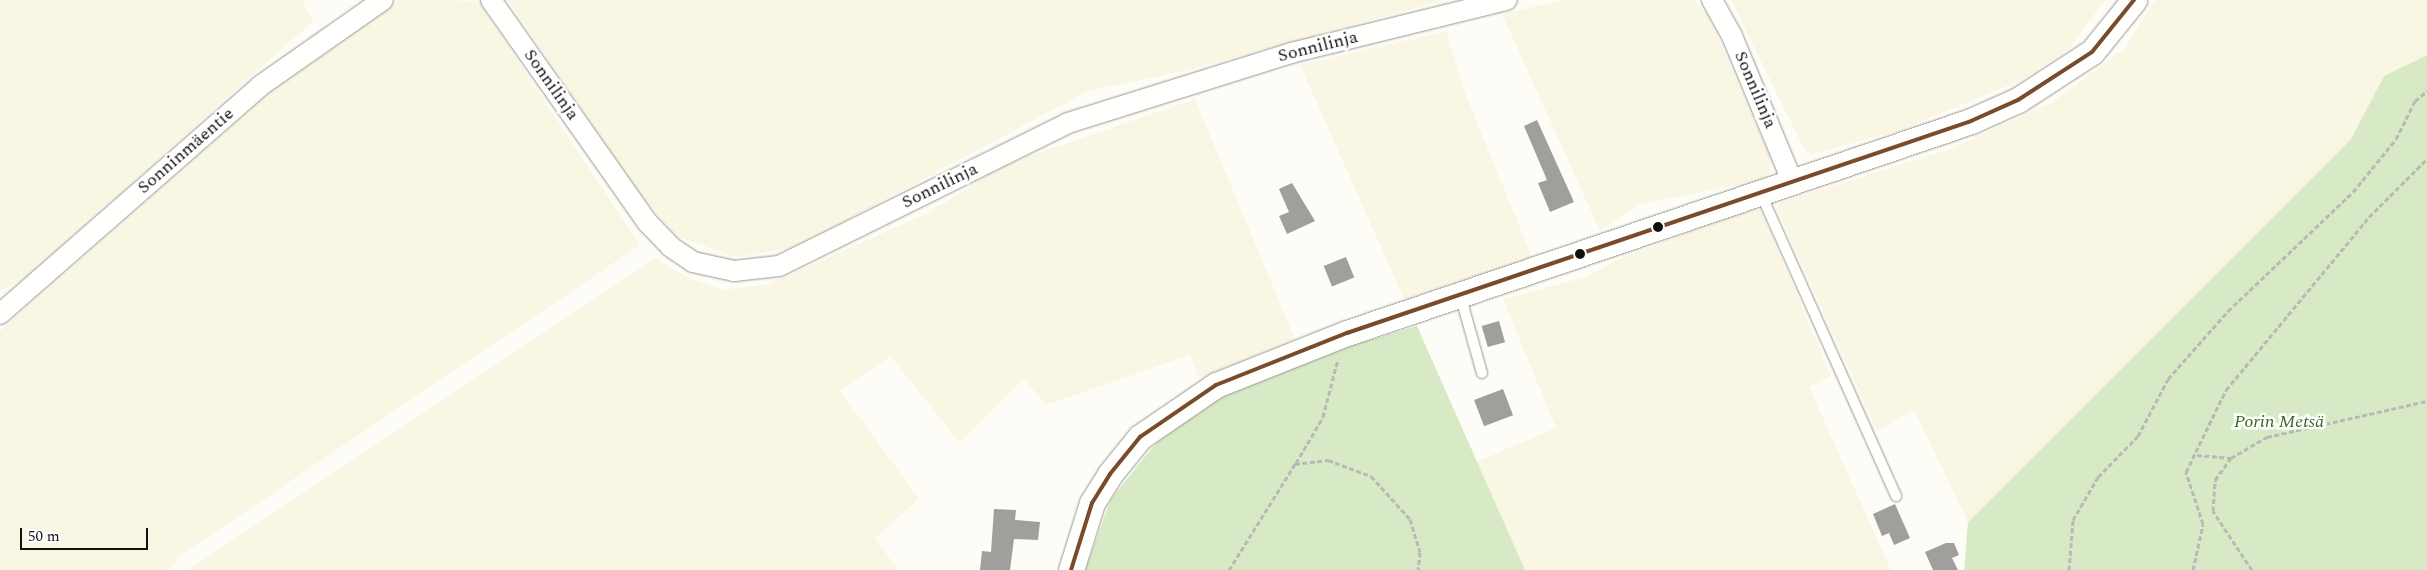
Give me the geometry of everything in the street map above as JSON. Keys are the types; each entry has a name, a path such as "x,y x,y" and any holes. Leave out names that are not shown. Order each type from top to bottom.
{"street":[{"name":"Sonninmäentie","path":"0,313 260,86 383,0"},
{"name":"Sonnilinja","path":"492,0 648,223 671,248 694,262 721,271 778,266 1068,123 1291,53 1507,0"},
{"name":"Sonnilinja","path":"1712,0 1732,36 1793,183"},
{"path":"1071,570 1092,503 1140,437 1216,385 1348,333 1461,298 1971,121 2018,100 2092,52 2134,0"}],"lane":[{"path":"1762,194 1896,496"},
{"path":"1461,298 1482,373"}],"path":[{"path":"2069,570 2073,520 2098,477 2138,436 2168,379 2228,311 2353,192 2396,139 2416,101 2427,91"},
{"path":"2193,570 2203,524 2186,472 2197,455 2226,390 2369,217 2427,159"},
{"path":"1229,570 1323,417 1332,372 1348,333"},
{"path":"2252,570 2214,511 2215,480 2231,458 2267,437 2427,401"},
{"path":"2197,455 2231,458"},
{"path":"1295,464 1328,460 1371,476 1410,519 1420,552 1418,570"}],"shaded area":[{"path":"0,0 302,0 313,21 24,279 0,291"},
{"path":"399,0 478,1 640,245 181,555 169,570 0,570 0,331 283,80"},
{"path":"508,0 1445,0 1185,71 1088,91 794,248 736,257 676,236 629,181"},
{"path":"1563,0 1694,0 1709,17 1771,159 1769,175 1759,181 1640,204 1600,231 1502,14"},
{"path":"1731,0 2105,0 2069,49 2022,80 1898,131 1812,154 1804,149"},
{"path":"2155,0 2427,0 2427,55 2384,76 2351,139 1968,522 1914,410 1877,431 1777,209 1779,203 1950,149 2052,102 2125,48"},
{"path":"1446,31 1467,98 1532,257 1405,301 1300,65"},
{"path":"1195,99 1295,339 1199,379 1190,355 1046,405 1024,379 960,443 890,356 840,391 919,499 875,538 898,570 188,570 656,258 685,276 722,290 769,284 930,212 1004,165"},
{"path":"1755,207 1762,212 1831,376 1809,387 1891,570 1525,570 1476,462 1556,428 1503,299 1586,277 1619,259"}],"green space":[{"name":"Porin Metsä","path":"2427,55 2427,570 1964,570 1968,522 2351,139 2384,76"},
{"path":"1417,326 1525,570 1085,570 1111,499 1156,443 1225,393 1310,358"}],"building":[{"path":"1537,120 1574,202 1550,212 1538,183 1547,180 1524,126"},
{"path":"1292,183 1315,221 1287,234 1279,216 1289,212 1279,189"},
{"path":"1346,257 1354,277 1332,286 1324,266"},
{"path":"1499,321 1505,342 1488,347 1482,326"},
{"path":"1503,389 1513,415 1484,426 1474,400"},
{"path":"1895,504 1910,538 1894,545 1889,533 1882,536 1873,514"},
{"path":"994,509 1016,510 1015,520 1040,522 1038,540 1014,539 1010,570 980,570 982,551 991,552"},
{"path":"1946,543 1954,543 1959,555 1952,558 1958,570 1933,570 1925,552"}],"transit line":[{"path":"1071,570 1092,503 1110,474 1140,437 1216,385 1347,333 1971,121 2018,100 2092,52 2134,0"}]}
